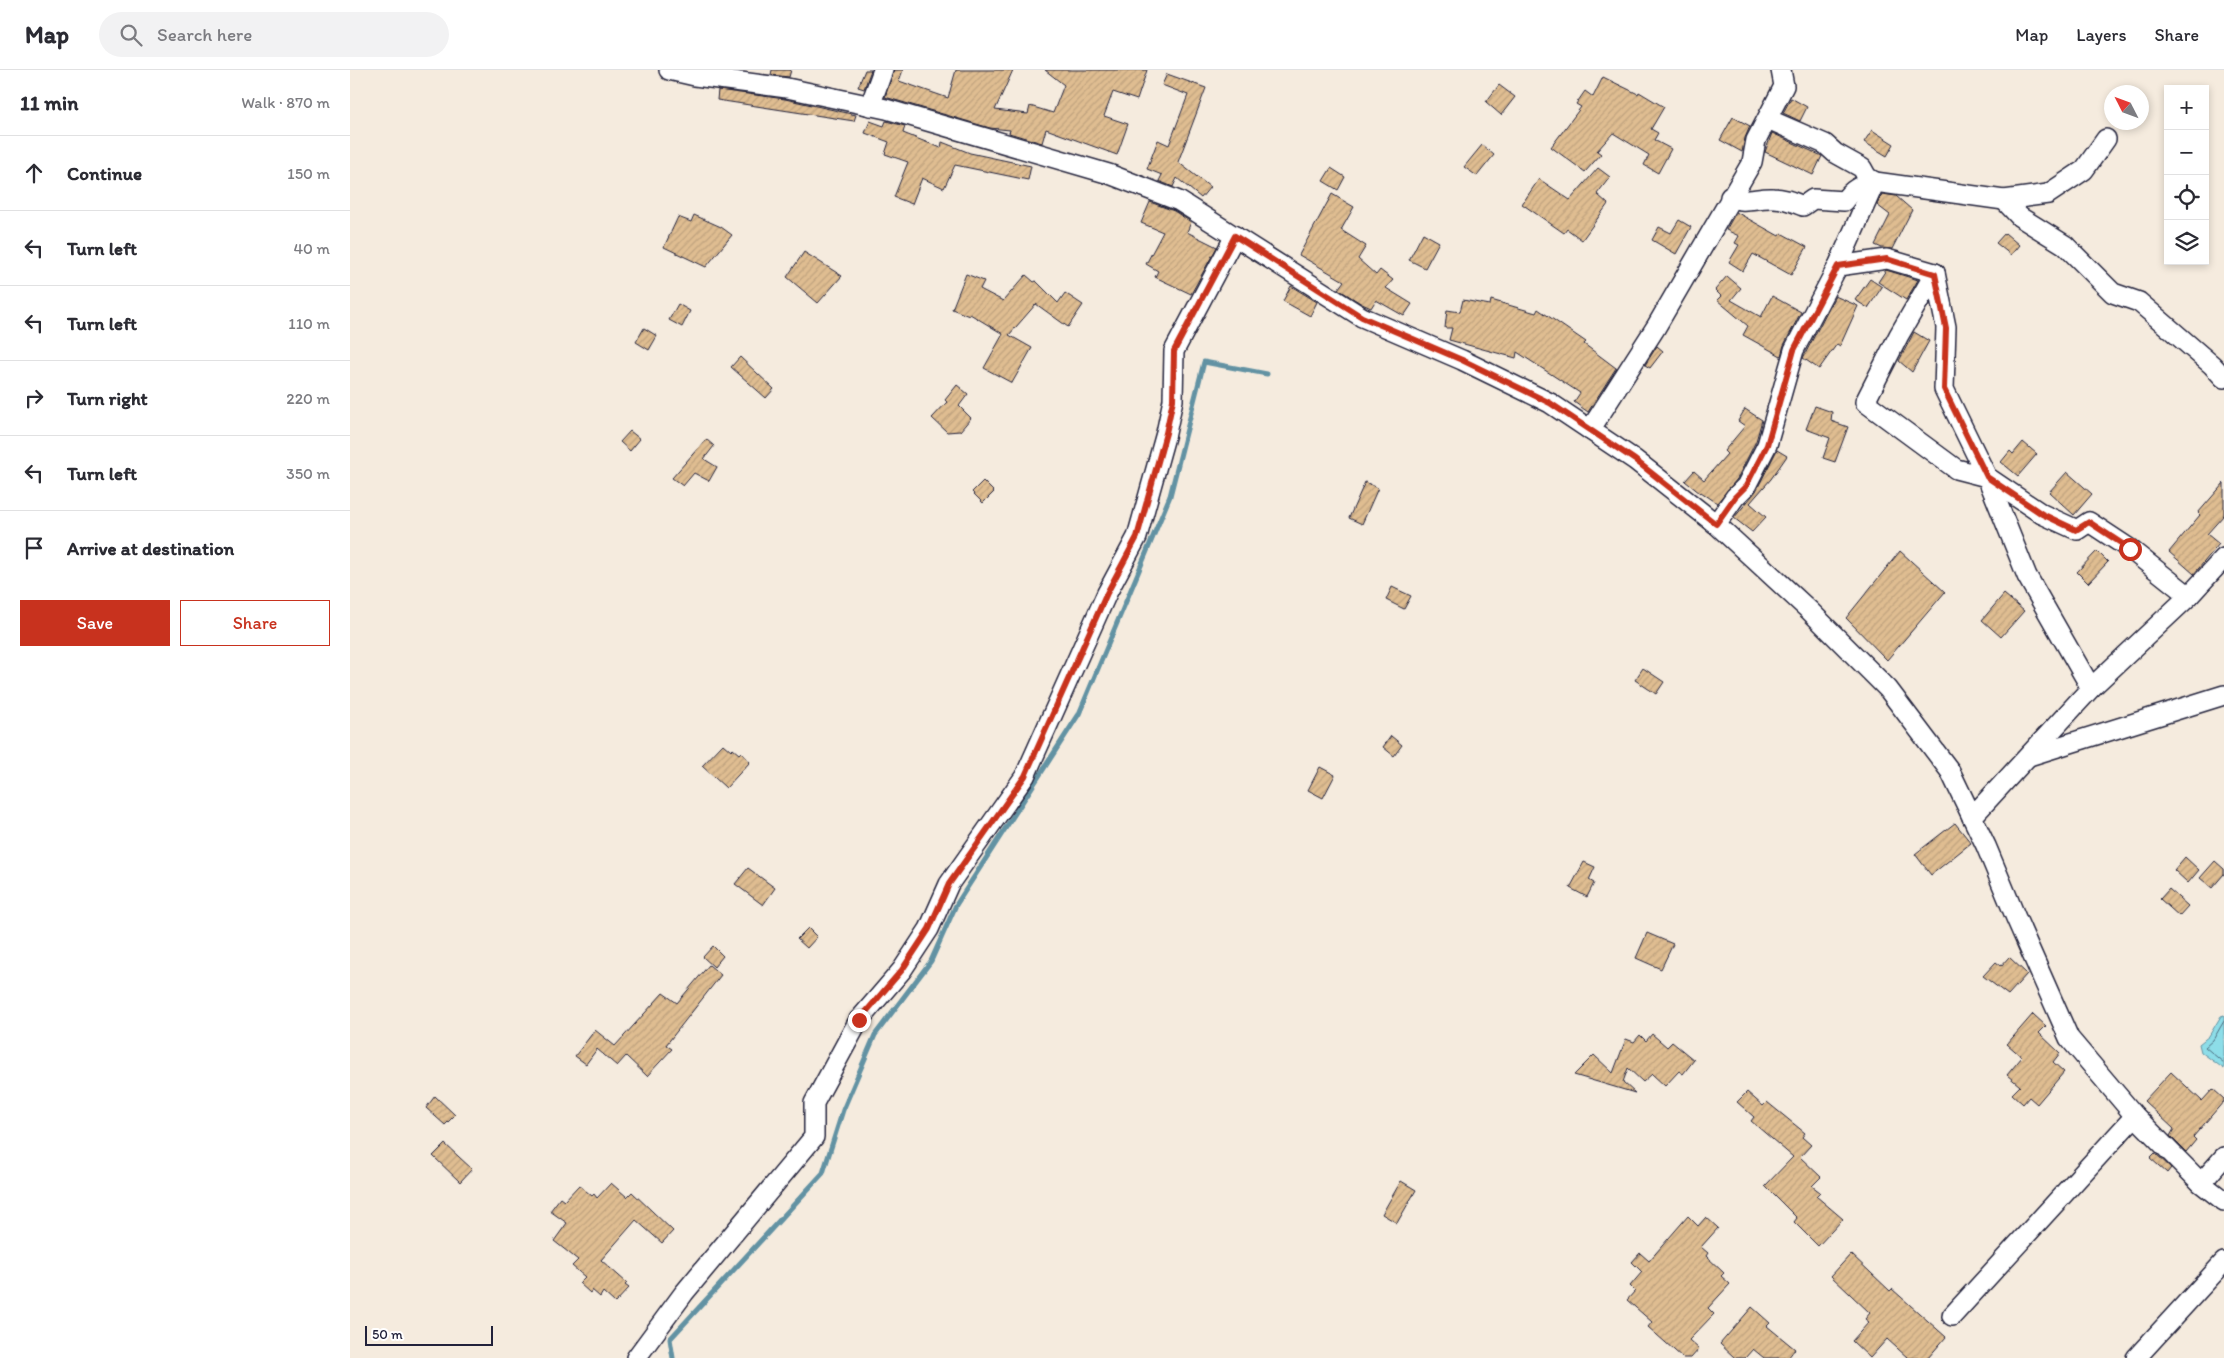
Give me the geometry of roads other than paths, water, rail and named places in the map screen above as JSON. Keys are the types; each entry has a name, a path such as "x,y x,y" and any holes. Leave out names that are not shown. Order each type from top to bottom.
{"street":[{"path":"669,70 695,76 787,88 870,106 1110,174 1180,201 1362,317 1462,360 1550,403 1635,460 1716,524 1810,611 1888,689 1950,771 2069,1038 2135,1116 2201,1183 2224,1201"},
{"path":"870,106 883,70"},
{"path":"1590,430 1707,242 1730,197 1752,162 1756,140 1784,86 1781,70"},
{"path":"1768,119 1825,144 1835,153 1862,168 1868,177 1875,182"},
{"path":"1730,197 1739,201 1772,198 1786,199 1803,206 1813,200 1844,201 1850,191 1862,184 1875,182 2004,200 2048,194 2084,170 2106,139"},
{"path":"1716,524 1735,497 1746,486 1767,445 1794,350 1838,266 1875,182"},
{"path":"2004,200 2020,216 2066,245 2113,293 2138,302 2220,366"},
{"path":"636,1358 684,1293 814,1137 814,1103 859,1020 902,970 929,929 949,884 1025,776 1107,593 1137,537 1166,433 1173,400 1174,351 1235,236"},
{"path":"1838,266 1887,259 1935,274"},
{"path":"1935,274 1946,328 1944,389 1987,477 2027,576 2091,688"},
{"path":"1935,274 1899,335 1865,402 1956,469 1987,477 2042,514 2076,530 2089,522 2130,549 2189,596"},
{"path":"1972,817 2091,688 2189,596 2224,558"},
{"path":"2028,756 2224,695"},
{"path":"1952,1316 2135,1116"},
{"path":"2201,1183 2224,1157"},
{"path":"2136,1358 2224,1262"}],"water":[{"path":"2224,1015 2224,1069 2201,1052 2199,1044 2209,1036 2221,1016"}],"waterway":[{"path":"673,1358 670,1339 823,1173 843,1110 875,1035 931,961 956,905 1079,714 1170,496 1204,362 1267,374"}]}
